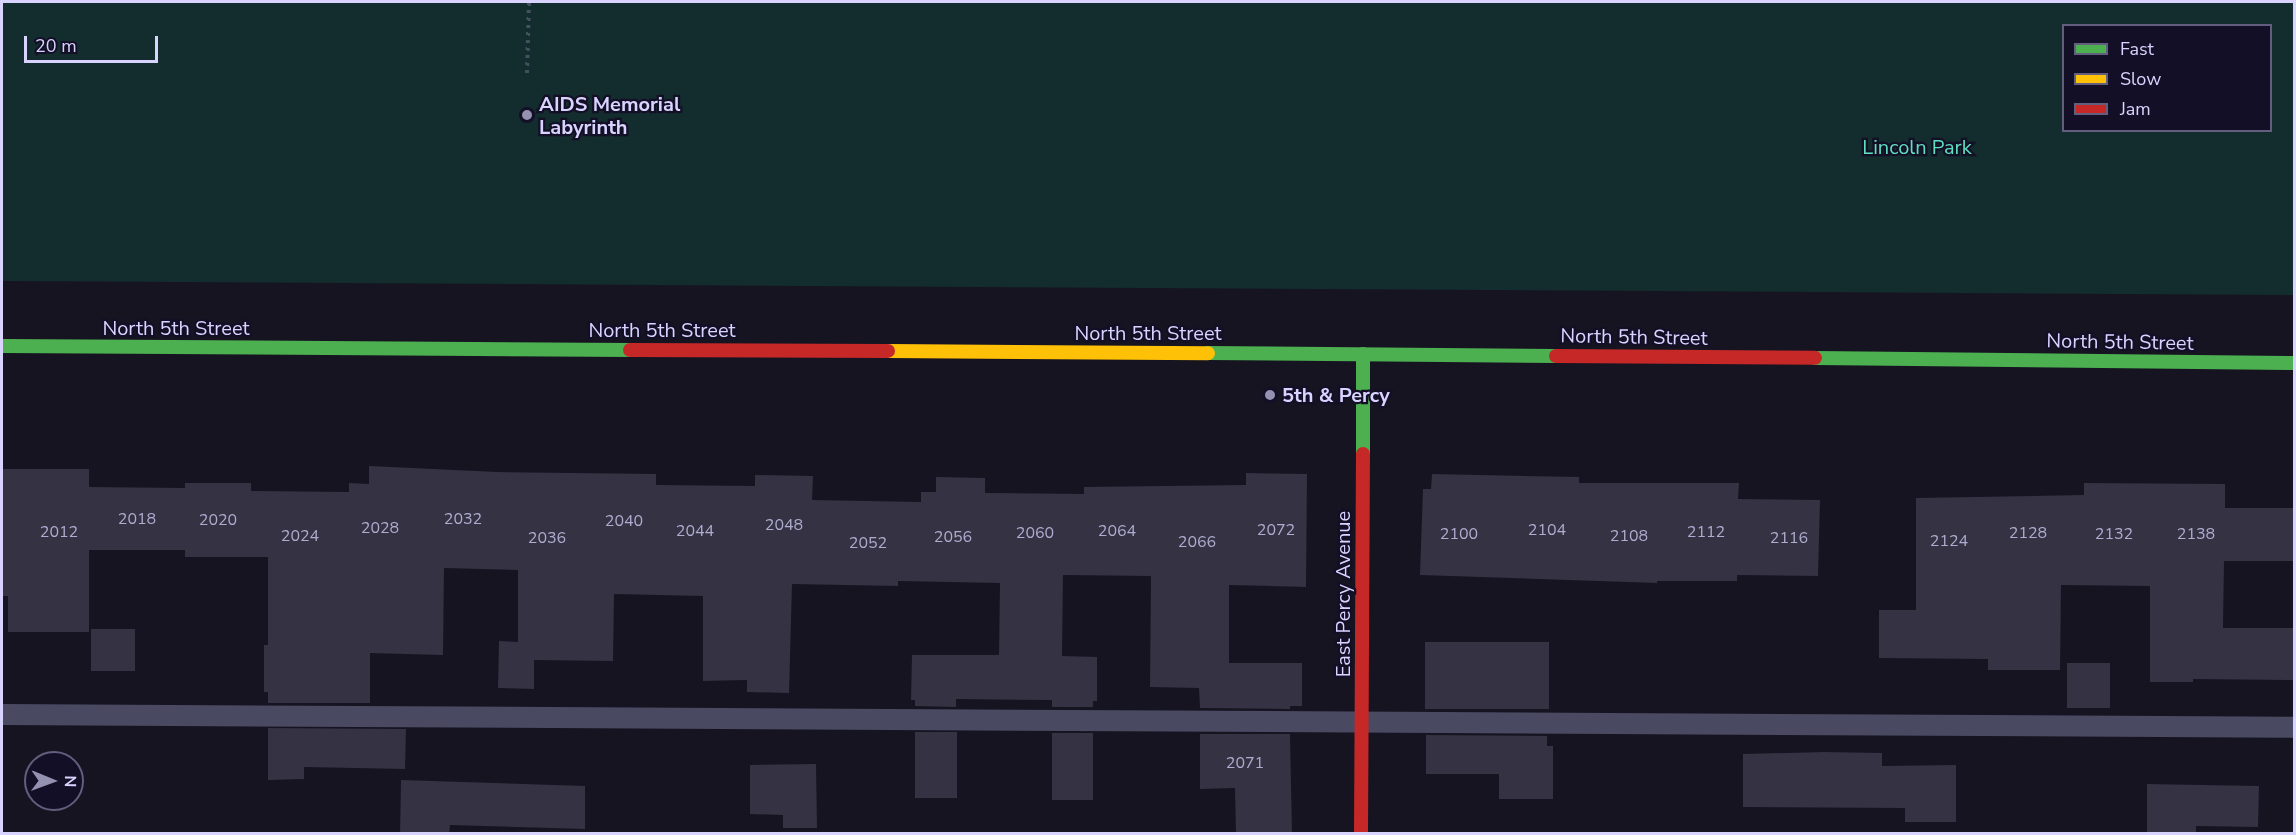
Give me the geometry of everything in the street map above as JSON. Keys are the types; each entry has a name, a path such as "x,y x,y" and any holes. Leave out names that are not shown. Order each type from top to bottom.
{"main road":[{"name":"North 5th Street","path":"2,346 1363,354 2295,363"},
{"name":"East Percy Avenue","path":"1361,834 1363,354"}],"lane":[{"path":"2,714 2295,727"}],"path":[{"path":"527,73 529,2"}],"green space":[{"name":"Lincoln Park","path":"2,2 2294,2 2294,295 2,281"}],"building":[{"path":"369,466 497,472 656,474 656,485 755,486 755,475 813,476 812,500 921,502 921,492 936,492 936,477 985,478 985,493 1084,494 1084,487 1246,485 1246,473 1307,474 1306,587 1229,585 1229,663 1302,663 1302,706 1290,706 1290,709 1200,708 1199,688 1150,687 1151,576 1063,575 1062,656 1097,657 1097,701 1093,701 1093,707 1052,707 1052,700 956,699 956,707 915,706 915,700 911,700 912,655 999,655 1000,583 898,581 898,586 792,584 789,693 747,692 747,680 703,681 703,596 614,594 613,661 534,660 534,689 498,688 499,641 518,642 518,570 444,568 443,655 370,653 370,703 268,703 268,692 264,692 264,645 268,645 268,557 185,557 185,550 89,550 89,632 8,632 8,596 2,596 2,469 89,469 89,487 185,488 185,483 251,483 251,491 349,492 349,483 369,484"},
{"path":"1432,474 1579,477 1579,483 1739,483 1738,499 1820,500 1818,576 1737,575 1737,581 1657,581 1657,583 1420,575 1423,489 1431,489"},
{"path":"2084,483 2225,484 2225,508 2295,508 2295,561 2224,561 2223,628 2295,628 2295,680 2193,679 2193,682 2150,682 2150,586 2061,585 2060,670 1988,670 1988,659 1879,658 1879,610 1916,610 1916,498 2084,495"},
{"path":"91,629 135,629 135,671 91,671"},
{"path":"1425,642 1549,642 1549,709 1425,709"},
{"path":"2067,663 2110,663 2110,708 2067,708"},
{"path":"268,728 406,729 405,769 304,767 304,779 268,780"},
{"path":"915,732 957,732 957,798 915,798"},
{"path":"1052,733 1093,733 1093,800 1052,800"},
{"path":"1200,734 1290,734 1292,834 1236,834 1235,788 1200,789"},
{"path":"1426,735 1547,736 1547,746 1553,746 1553,799 1499,799 1499,774 1426,774"},
{"path":"1882,753 1882,766 1956,765 1956,822 1905,822 1905,808 1743,807 1743,754"},
{"path":"816,764 817,828 783,828 783,815 750,814 750,765"},
{"path":"401,780 585,786 585,829 450,825 449,834 400,834"},
{"path":"2147,784 2259,786 2258,827 2196,826 2196,834 2147,834"}],"traffic: fast":[{"path":"2,346 630,350"},
{"path":"1208,353 1556,356"},
{"path":"1363,354 1363,454"},
{"path":"1815,358 2294,363"}],"traffic: slow":[{"path":"888,351 1208,353"}],"traffic: jam":[{"path":"630,350 888,351"},
{"path":"1556,356 1815,358"},
{"path":"1361,834 1363,454"}],"place":[{"name":"AIDS Memorial Labyrinth","path":"527,115"},
{"name":"5th & Percy","path":"1270,395"}]}
